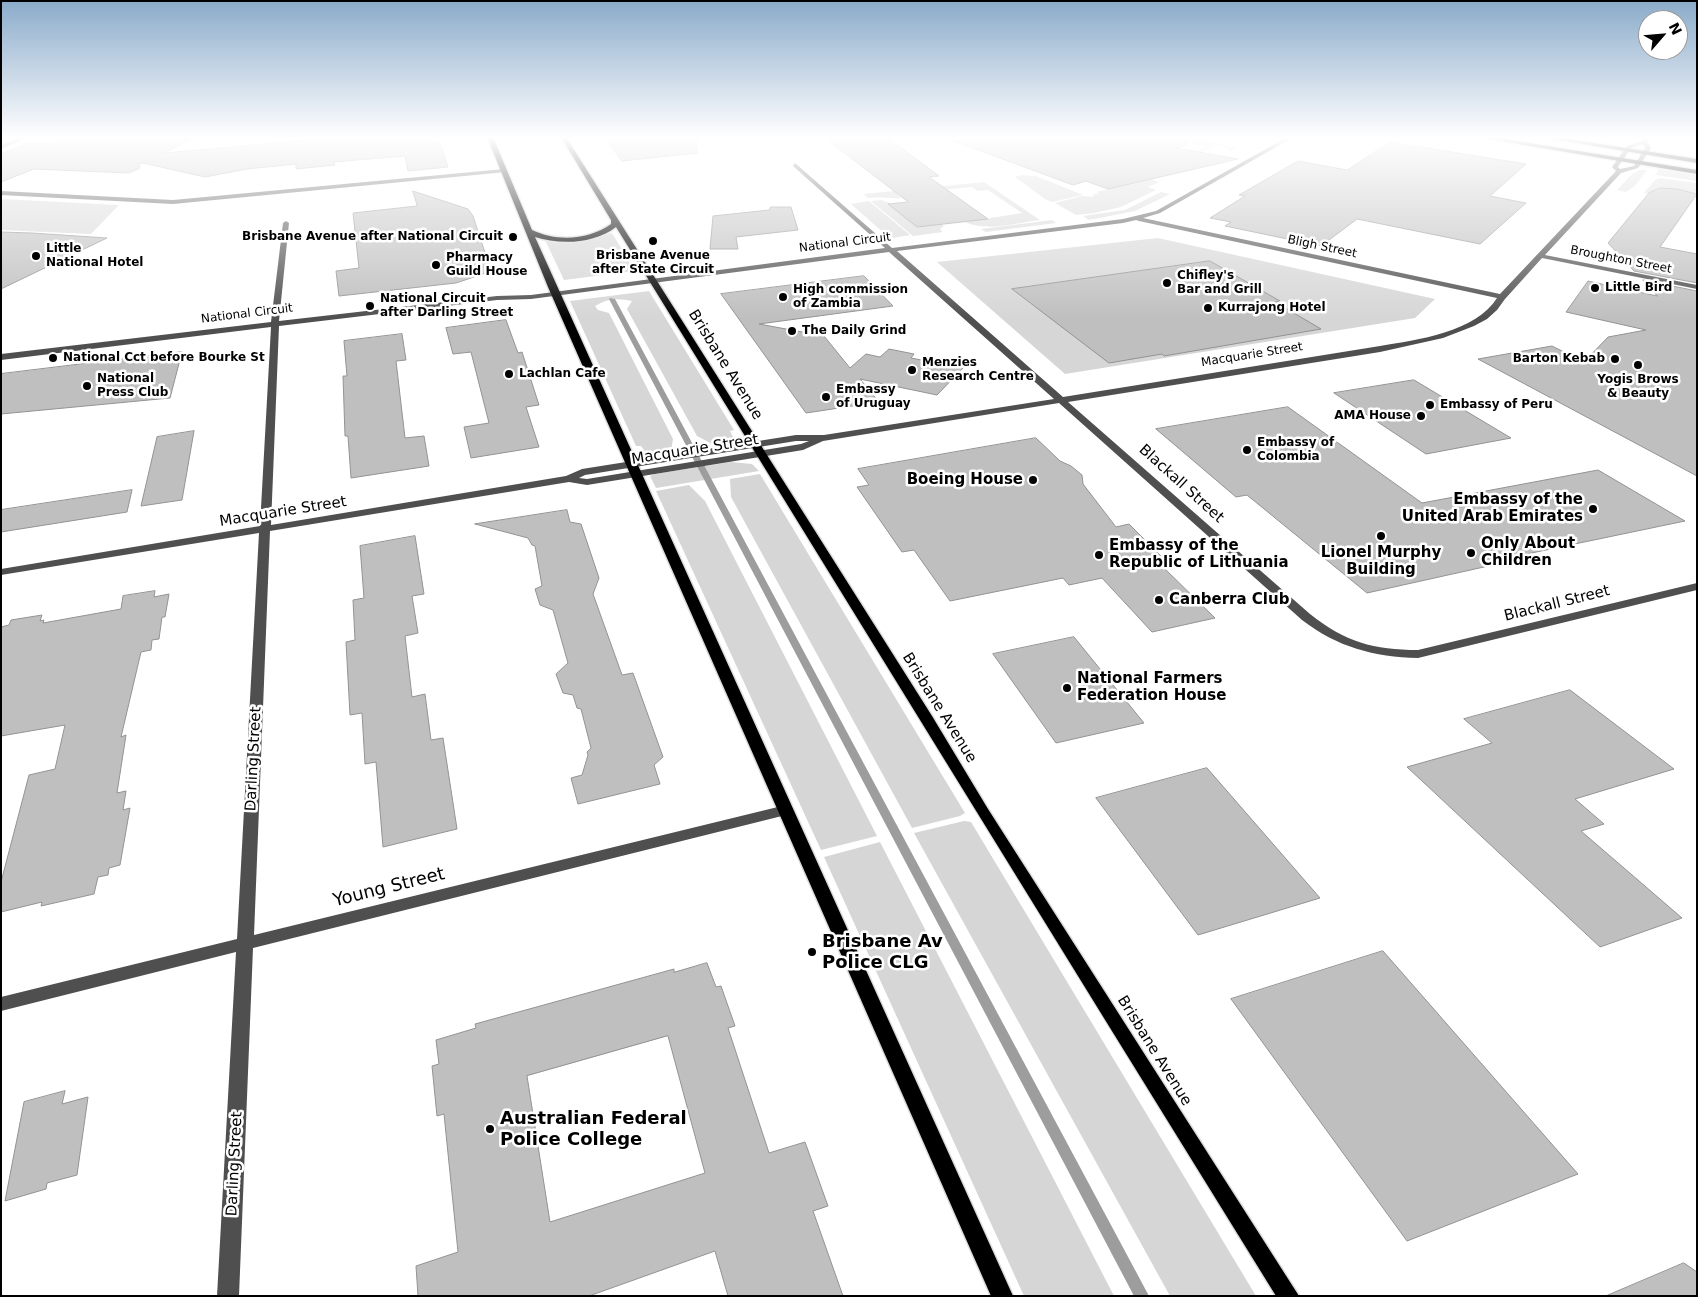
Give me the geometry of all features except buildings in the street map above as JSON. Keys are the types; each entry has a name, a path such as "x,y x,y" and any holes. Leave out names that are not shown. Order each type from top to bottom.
{"main road":[{"path":"515,198 554,291 1002,1296"},
{"name":"Brisbane Avenue","path":"600,198 920,708 988,822 1288,1296"},
{"path":"530,232 543,238 586,237 609,230 615,225 614,221"}],"street":[{"path":"88,198 173,202 221,198"},
{"name":"Blackall Street","path":"832,198 1316,626 1336,639 1358,648 1395,654 1429,652 1697,586"},
{"name":"National Circuit","path":"1,357 497,298 531,298 554,291 650,279 756,269 769,265 1136,219 1158,212 1184,198"},
{"name":"Macquarie Street","path":"1,572 569,479 587,482 672,458 715,451 804,447 824,438 1418,342 1459,329 1492,311 1502,297 1594,198"},
{"name":"Bligh Street","path":"1136,219 1502,297"},
{"name":"Darling Street","path":"228,1296 275,324 286,223"},
{"name":"Broughton Street","path":"1540,256 1697,287"},
{"name":"Macquarie Street","path":"633,469 676,468 721,461 757,449"},
{"name":"Young Street","path":"1,1004 786,810"}],"shaded area":[{"path":"999,198 1007,198 1040,220 992,227 965,222 1022,213"},
{"path":"1043,198 1072,198 1052,202"},
{"path":"1076,198 1141,198 1121,207 1076,215 1055,203"},
{"path":"1150,198 1163,198 1135,211 1089,220 1083,216 1125,210"},
{"path":"1,199 119,205 91,234 1,230"},
{"path":"881,200 890,203 917,227 941,224 944,226 940,229 943,232 913,236 871,201"},
{"path":"869,201 910,235 893,238 885,234 851,204"},
{"path":"1052,220 1056,223 986,232 981,229"},
{"path":"612,233 635,271 564,280 545,240 597,237"},
{"name":"Kurrajong Hotel","path":"1158,238 1435,299 1415,318 1065,374 937,262"},
{"path":"649,291 734,430 730,431 734,439 732,442 716,446 697,436 627,309 632,301 609,300 595,306 598,310 609,313 673,439 671,451 668,453 646,453 641,446 636,446 570,301"},
{"path":"731,462 752,464 759,471 656,488 650,476 655,474"},
{"path":"760,474 965,813 960,816 912,828 731,497 730,479"},
{"path":"689,485 705,501 877,836 821,850 656,491"},
{"path":"964,821 971,822 1256,1296 1170,1296 914,833"},
{"path":"880,842 1114,1296 1024,1296 824,857"}],"waterway":[{"path":"612,299 1142,1296"}],"place":[{"name":"Brisbane Avenue after National Circuit","path":"513,237"},
{"name":"Brisbane Avenue after State Circuit","path":"653,241"},
{"name":"Little National Hotel","path":"36,256"},
{"name":"Pharmacy Guild House","path":"436,265"},
{"name":"Chifley's Bar and Grill","path":"1167,283"},
{"name":"Little Bird","path":"1595,288"},
{"name":"High commission of Zambia","path":"783,297"},
{"name":"National Circuit after Darling Street","path":"370,306"},
{"name":"Kurrajong Hotel","path":"1208,308"},
{"name":"The Daily Grind","path":"792,331"},
{"name":"National Cct before Bourke St","path":"53,358"},
{"name":"Barton Kebab","path":"1615,359"},
{"name":"Yogis Brows & Beauty","path":"1638,365"},
{"name":"Menzies Research Centre","path":"912,370"},
{"name":"Lachlan Cafe","path":"509,374"},
{"name":"National Press Club","path":"87,386"},
{"name":"Embassy of Uruguay","path":"826,397"},
{"name":"Embassy of Peru","path":"1430,405"},
{"name":"AMA House","path":"1421,416"},
{"name":"Embassy of Colombia","path":"1247,450"},
{"name":"Boeing House","path":"1033,480"},
{"name":"Embassy of the United Arab Emirates","path":"1593,509"},
{"name":"Lionel Murphy Building","path":"1381,536"},
{"name":"Only About Children","path":"1471,553"},
{"name":"Embassy of the Republic of Lithuania","path":"1099,555"},
{"name":"Canberra Club","path":"1159,600"},
{"name":"National Farmers Federation House","path":"1067,688"},
{"name":"Brisbane Av Police CLG","path":"812,952"},
{"name":"Australian Federal Police College","path":"490,1129"}]}
